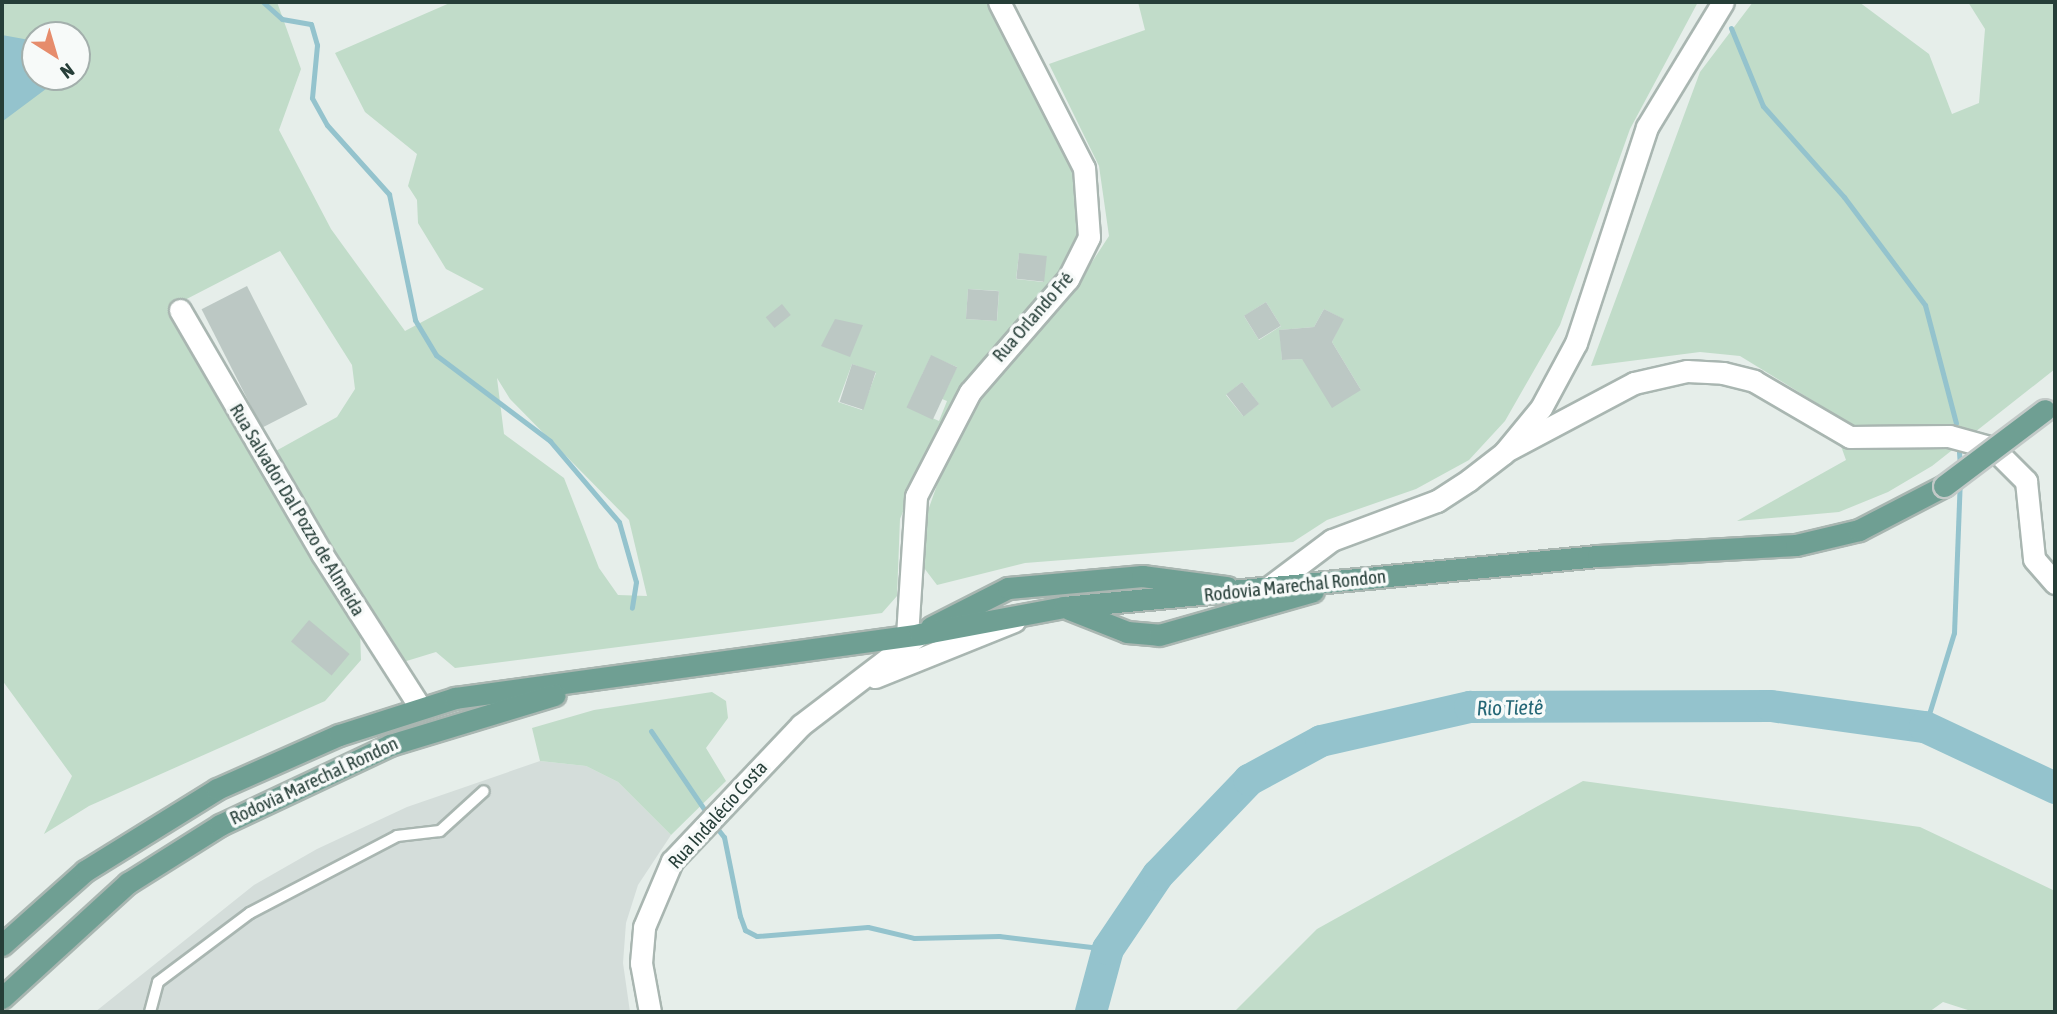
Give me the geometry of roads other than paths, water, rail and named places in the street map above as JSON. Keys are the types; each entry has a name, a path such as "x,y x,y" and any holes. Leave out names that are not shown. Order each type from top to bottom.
{"main road":[{"name":"Rodovia Marechal Rondon","path":"2,945 85,871 217,789 420,707 914,635 1064,607 1194,587 1240,590 1796,545 1859,530 1944,486 2050,405"},
{"path":"1064,607 1127,632 1196,630 1343,581"},
{"path":"914,635 1008,588 1194,587 1205,612 1196,630"},
{"name":"Rodovia Marechal Rondon","path":"2,998 128,883 281,792 430,731 638,675"}],"street":[{"name":"Rua Orlando Fré","path":"914,635 916,496 970,392 1068,279 1089,237 1084,168 999,2"},
{"path":"1504,453 1560,380 1647,127 1685,55 1723,2"},
{"name":"Rua Salvador Dal Pozzo de Almeida","path":"180,310 322,554 420,707"},
{"path":"1268,588 1313,550 1437,501 1504,453 1634,383 1687,371 1754,381 1850,437 1971,438 2012,462 2026,481 2034,559 2055,583"},
{"name":"Rua Indalécio Costa","path":"848,689 1033,613"},
{"name":"Rua Indalécio Costa","path":"650,1012 641,963 644,927 667,872 696,834 801,725 914,635"}],"lane":[{"path":"150,1012 158,982 250,913 397,836 440,831 484,791"}],"water":[{"path":"2,35 21,38 21,91 43,91 3,121"}],"waterway":[{"path":"263,2 282,19 311,24 317,45 312,98 327,125 389,194 415,320 436,355 550,441 619,522 636,582 632,608"},
{"path":"1731,28 1763,106 1844,197 1925,305 1956,423"},
{"path":"1959,452 1960,467"},
{"path":"1925,727 1954,633 1960,480"},
{"name":"Rio Tietê","path":"1091,1012 1108,949 1158,875 1249,780 1321,741 1470,707 1771,706 1925,727 2055,788"},
{"path":"651,731 708,815"},
{"path":"713,823 724,837 745,930 757,936 868,927 914,938 999,936 1108,949"}]}
